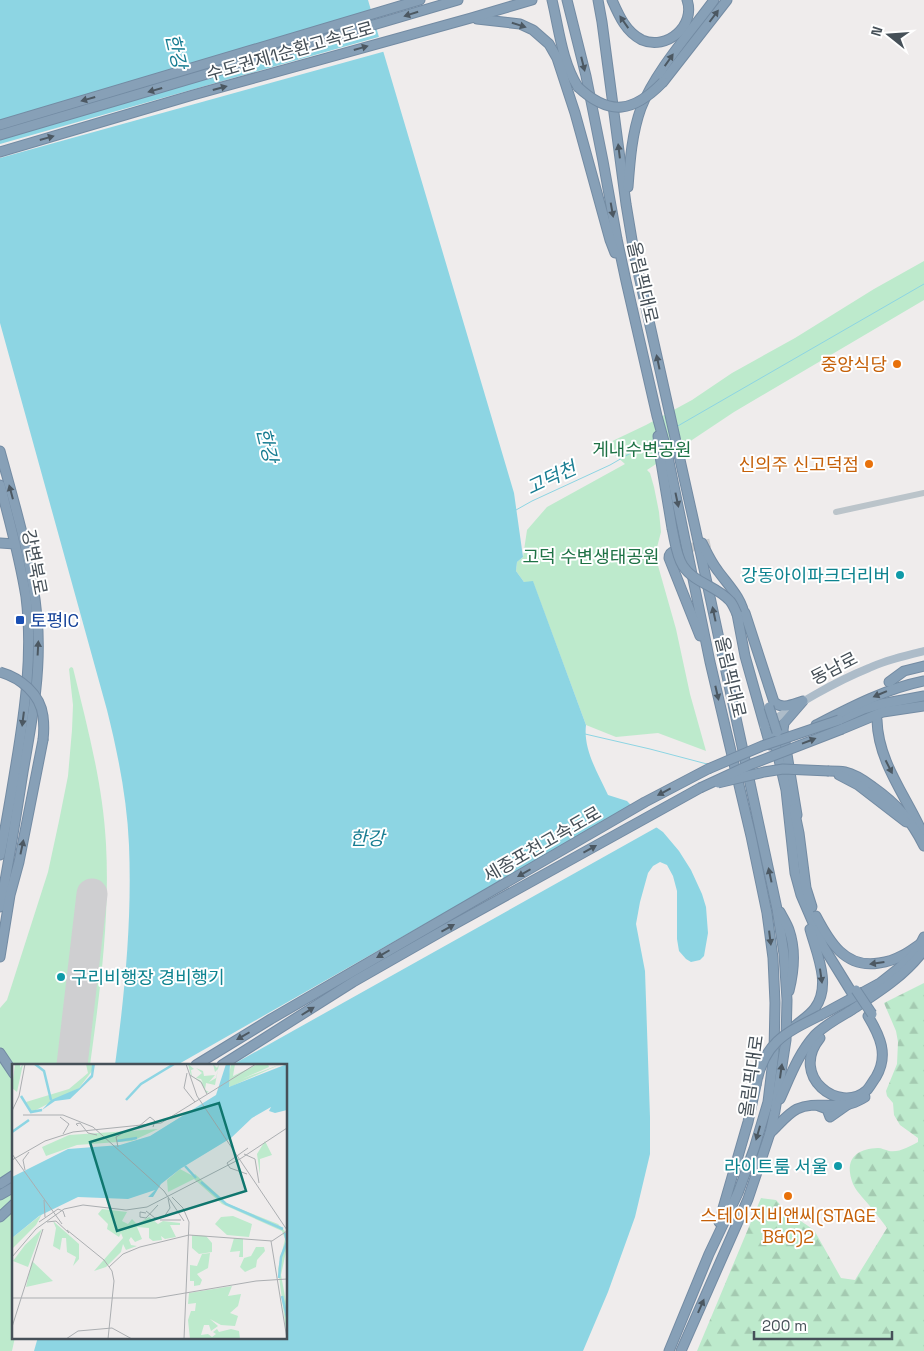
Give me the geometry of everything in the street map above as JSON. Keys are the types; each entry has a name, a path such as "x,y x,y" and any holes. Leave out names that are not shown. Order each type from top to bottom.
{"highway":[{"name":"수도권제1순환고속도로","path":"0,125 420,0"},
{"name":"수도권제1순환고속도로","path":"0,135 458,0"},
{"name":"수도권제1순환고속도로","path":"0,152 193,95 532,0"},
{"path":"552,0 571,76 578,87 588,97 600,103 623,107 634,105 654,92 727,0"},
{"name":"올림픽대로","path":"568,0 588,85 626,281 657,416 663,454 751,836 767,914 773,958 775,1003 774,1052 768,1102 754,1149 738,1192 709,1254 669,1351"},
{"name":"올림픽대로","path":"598,0 635,258 775,902 784,954 787,1000 786,1040 770,1133 748,1200 681,1351"},
{"path":"604,0 610,33 609,72"},
{"path":"612,0 618,14 633,34 644,40 657,43 669,40 682,28 688,17 688,0"},
{"path":"626,204 630,151 642,106 669,59 714,0"},
{"path":"471,18 520,24 533,30 549,44 557,58 575,113 610,240 626,281"},
{"path":"0,451 22,532 32,578 38,642 33,714 10,858 0,907"},
{"path":"663,454 672,528 678,554 685,569 701,582 724,595 741,614 774,702 777,705 784,706 803,701"},
{"name":"강변북로","path":"0,485 16,544 26,607 28,650 28,680 22,727 0,855"},
{"path":"0,512 4,500"},
{"path":"695,527 710,559 735,592 775,733 806,888 821,932 835,961 854,992"},
{"path":"0,543 16,544"},
{"path":"676,551 671,552 669,555 670,560 710,662"},
{"path":"741,614 745,656 795,834"},
{"path":"889,682 904,672 924,666"},
{"path":"0,672 16,678 24,684 36,697 43,714 43,740 19,862 10,895 0,957"},
{"path":"840,721 893,689 924,681"},
{"name":"세종포천고속도로","path":"224,1064 378,968 700,788 864,709 924,696"},
{"path":"803,701 784,723 783,730 796,803 795,872 822,974 822,992 818,1011"},
{"name":"세종포천고속도로","path":"197,1063 680,783 738,755 840,721 924,706"},
{"path":"877,720 878,741 884,757 924,836"},
{"path":"700,788 783,769 845,772 864,781 898,806 915,829 924,846"},
{"path":"10,858 10,895"},
{"path":"770,1133 792,1112 804,1107 812,1105 844,1105 866,1097 876,1088 885,1066 887,1054 883,1031 823,946 801,894"},
{"path":"816,916 832,944 842,954 855,962 869,965 885,962 900,957 923,943"},
{"path":"709,1254 745,1132 759,1071 770,1049 777,1040 818,1011 880,983 905,962 923,943"},
{"path":"775,1111 794,1067 816,1034 827,1024 891,984 913,963 923,943"},
{"path":"834,1020 817,1041 812,1052 810,1070 820,1087 830,1094 850,1097 859,1095 867,1090 881,1066 882,1047 870,1015"},
{"path":"0,1054 12,1071"},
{"path":"0,1184 12,1176"},
{"path":"0,1195 12,1188"},
{"path":"0,1217 12,1206"}],"main road":[{"name":"동남로","path":"764,726 803,701 870,667 898,657 924,651"}],"street":[{"path":"836,512 924,493"}],"green space":[{"name":"고덕 수변생태공원","path":"924,261 924,300 734,412 647,470 650,473 654,487 661,532 655,555 676,629 690,694 706,751 658,733 616,737 586,725 533,582 524,582 516,571 517,562 523,557 527,530 547,507 625,464 604,445 692,400 732,373 795,338 874,289"},
{"path":"73,668 94,755 102,799 106,844 107,899 101,983 90,1064 12,1064 12,1338 15,1338 12,1351 0,1351 0,1008 7,1000 48,872 59,821 68,776 72,730 73,705 69,669"},
{"path":"924,983 924,1351 697,1351 761,1198 776,1200 786,1211 814,1230 841,1278 855,1280 887,1228 854,1186 850,1169 853,1158 857,1154 870,1149 878,1148 897,1151 918,1142 918,1138 900,1125 894,1115 893,1103 887,1096 886,1091 897,1064 898,1042 896,1031 884,1003"}],"water":[{"name":"한강","path":"0,0 368,0 514,493 523,557 517,562 516,571 524,582 533,581 586,725 589,752 608,795 627,801 643,818 663,832 679,851 691,870 706,907 708,933 704,956 700,960 691,962 679,951 677,939 677,891 673,876 667,865 660,862 653,866 648,873 636,924 645,971 650,1154 635,1217 608,1292 583,1351 34,1351 38,1338 288,1338 288,1064 115,1064 125,983 129,928 129,845 124,794 107,710 0,323"}],"pier":[{"path":"382,36 386,51 0,158 0,144"},
{"path":"634,805 659,826 234,1064 179,1064"}],"waterway":[{"name":"고덕천","path":"676,427 924,284"},
{"name":"고덕천","path":"516,510 610,465 655,439"},
{"path":"585,734 707,764"}],"runway":[{"path":"72,1064 92,894"}],"tunnel":[{"path":"675,551 711,543"}],"place":[{"name":"중앙식당","path":"897,364"},
{"name":"신의주 신고덕점","path":"869,464"},
{"name":"강동아이파크더리버","path":"900,575"},
{"name":"토평IC","path":"20,620"},
{"name":"구리비행장 경비행기","path":"61,977"},
{"name":"라이트룸 서울","path":"838,1166"},
{"name":"스테이지비앤씨(STAGE B&C)2","path":"788,1196"}],"park label":[{"name":"게내수변공원","path":"642,449"}]}
